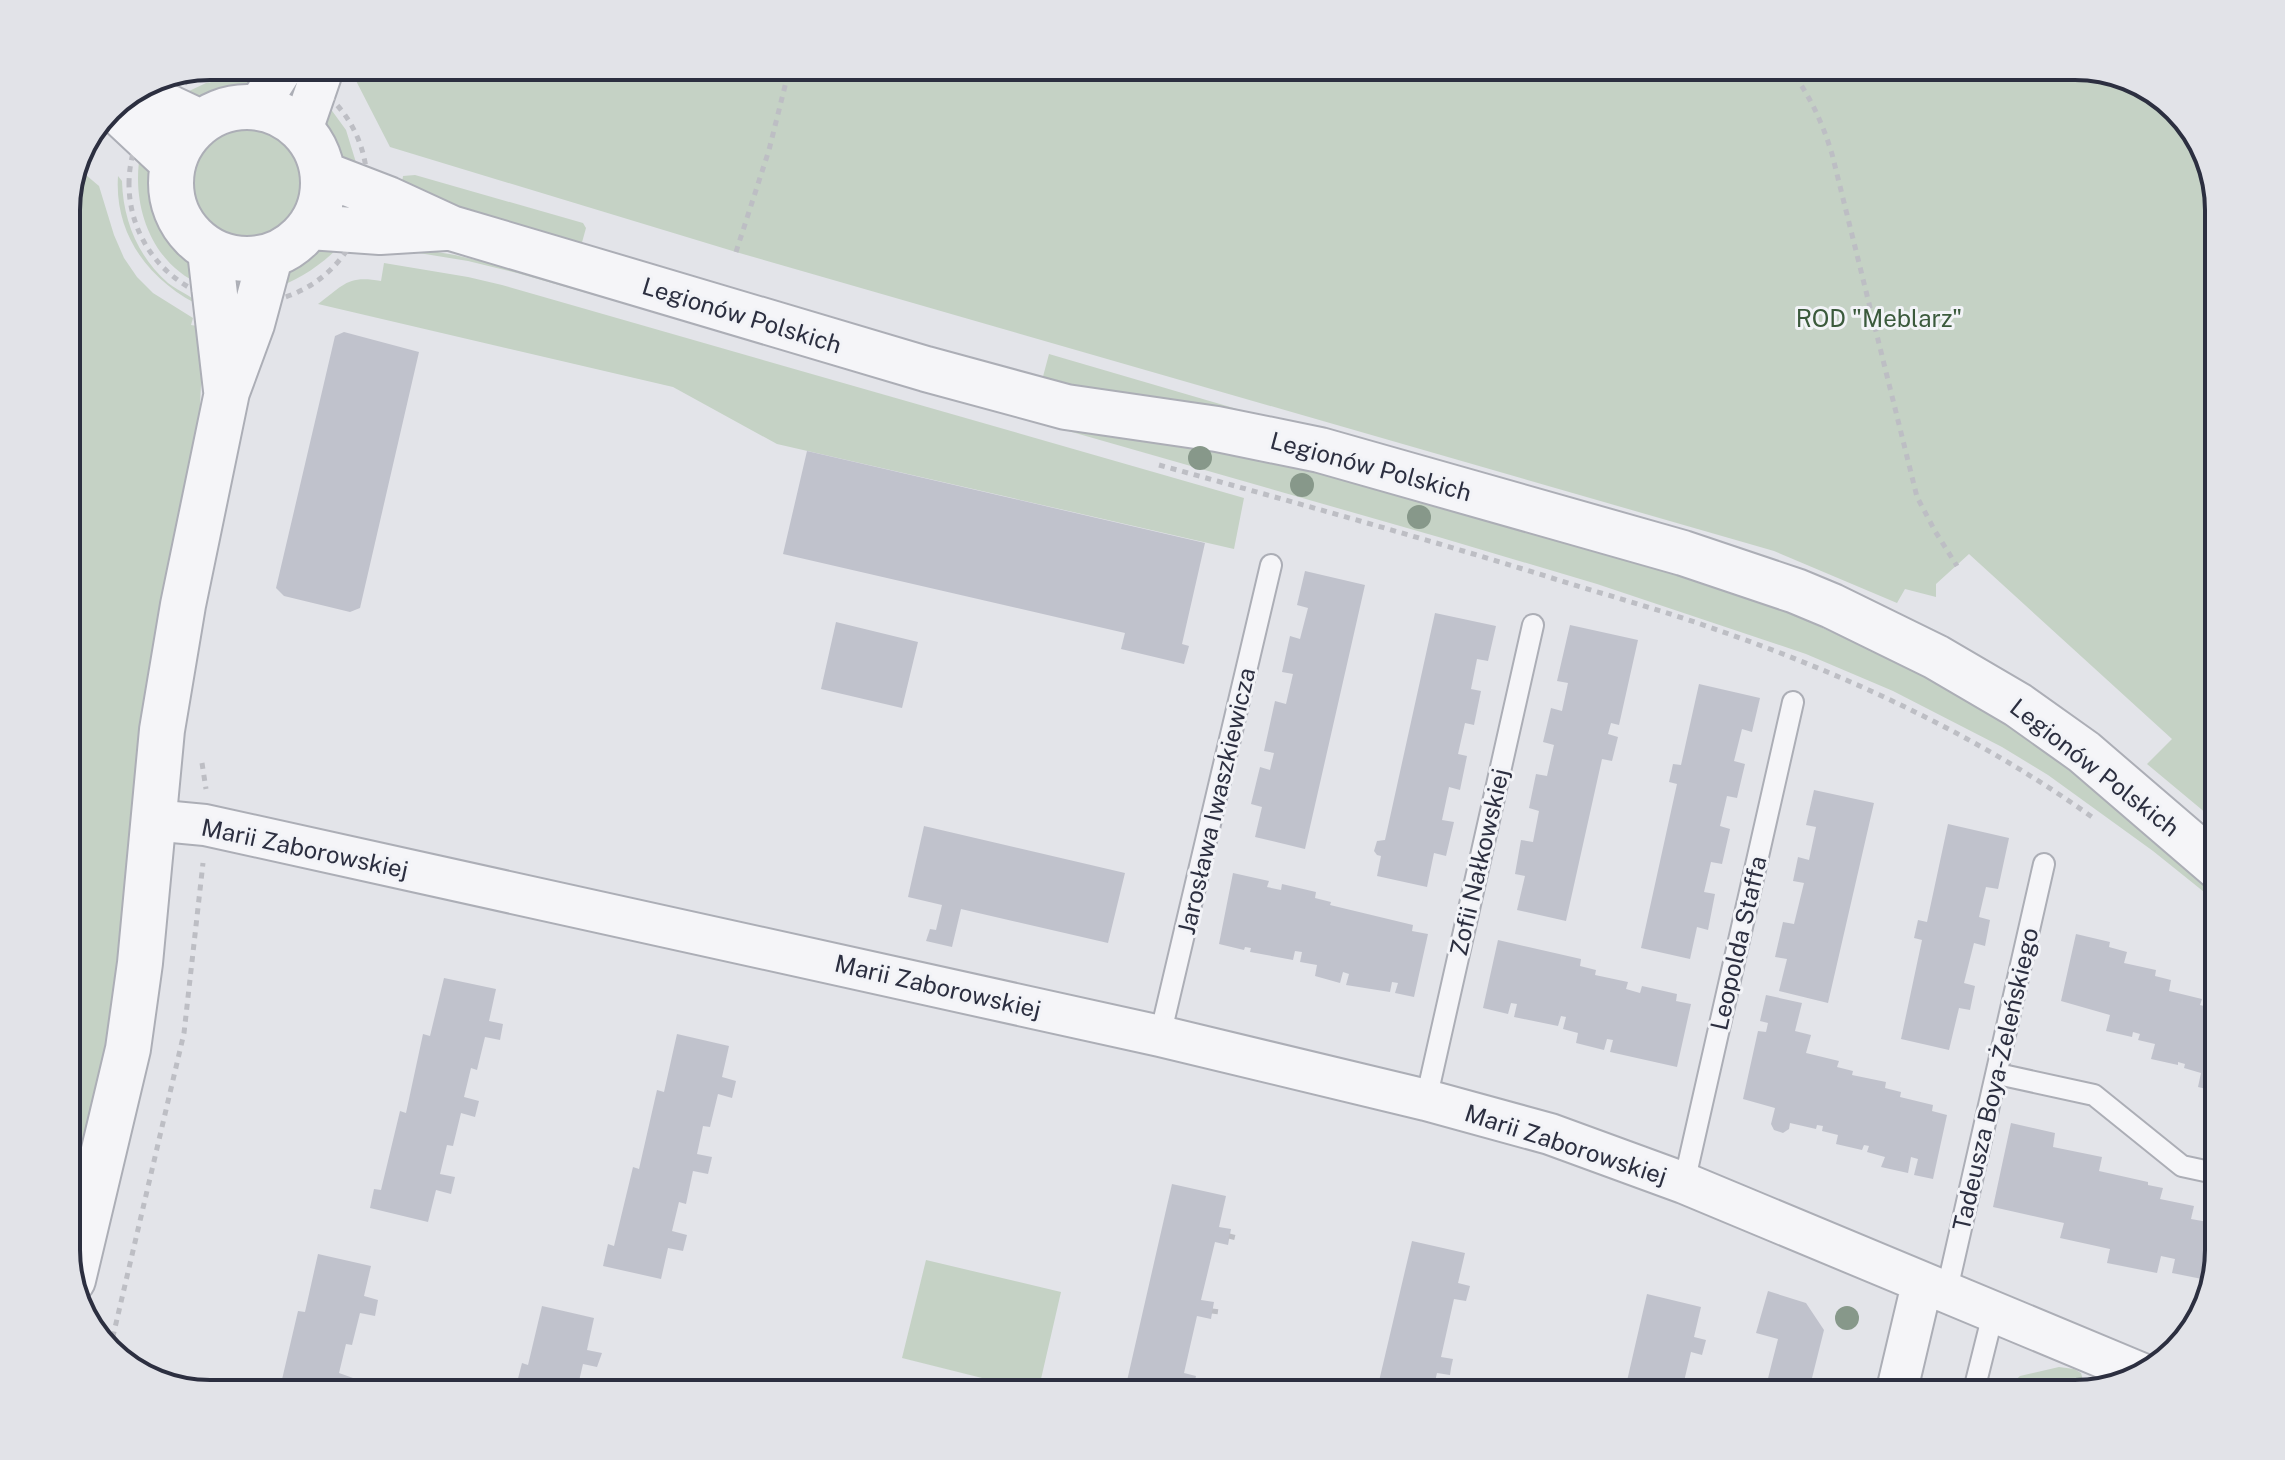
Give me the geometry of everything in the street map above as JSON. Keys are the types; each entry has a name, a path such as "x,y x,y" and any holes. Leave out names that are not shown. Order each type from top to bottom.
{"street":[{"path":"302,130 325,80"},
{"path":"121,116 154,154 170,189 176,214 190,235 210,251 229,258 249,260 270,257 292,245 310,227 318,211 323,193 323,174 319,158 302,130 281,115 271,81 237,107 218,112 168,102"},
{"path":"154,154 183,141 168,102"},
{"name":"Legionów Polskich","path":"323,174 451,228 912,365 1066,407 1242,433 1320,450 1683,553 1796,591 1924,651 2007,697 2084,752 2205,856"},
{"name":"Legionów Polskich","path":"310,227 380,232 451,228"},
{"path":"210,251 227,392"},
{"path":"80,1251 128,1049 140,963 167,690 227,392 252,324 270,257"},
{"name":"Marii Zaborowskiej","path":"152,820 205,825 1160,1036 1426,1100 1550,1134 1684,1183 2128,1368"},
{"path":"1901,1380 1934,1289"}],"lane":[{"name":"Jarosława Iwaszkiewicza","path":"1160,1036 1271,565"},
{"name":"Zofii Nałkowskiej","path":"1426,1100 1533,625"},
{"name":"Leopolda Staffa","path":"1684,1183 1793,702"},
{"name":"Tadeusza Boya-Żeleńskiego","path":"1934,1289 1998,1074 2044,864"},
{"path":"1998,1074 2094,1095 2182,1166 2205,1171"},
{"path":"1976,1380 1993,1314"}],"path":[{"path":"325,80 361,145 368,178"},
{"path":"736,252 769,150 786,80"},
{"path":"1798,80 1821,119 1832,154 1917,497 1957,566"},
{"path":"168,102 191,81"},
{"path":"154,154 129,188 136,223 144,242 164,269 205,297"},
{"path":"269,300 301,290 312,283 346,250 352,240"},
{"path":"346,250 360,253"},
{"path":"1153,463 1536,573 1708,626 1815,666 1982,746 2051,787 2095,819"},
{"path":"113,1337 184,1033 204,853"},
{"path":"1229,1236 1237,1238"}],"green space":[{"path":"255,80 238,92 214,99 196,99 187,92 206,83"},
{"name":"ROD \"Meblarz\"","path":"356,80 2075,80 2109,84 2147,102 2173,124 2192,153 2204,193 2205,812 2147,764 2172,739 1969,554 1936,584 1936,597 1905,589 1897,603 1774,551 736,252 390,147"},
{"path":"330,108 346,130 358,169 329,147 322,122"},
{"path":"247,128 268,132 286,144 298,162 302,183 298,204 286,222 268,234 247,238 226,234 208,222 196,204 192,183 196,162 208,144 226,132"},
{"path":"141,150 156,175 165,222 191,254 202,285 169,262 148,228 138,190"},
{"path":"85,174 99,186 114,235 137,277 153,293 193,318 191,325 204,327 199,424 149,670 135,771 111,1042 80,1177 80,201"},
{"path":"415,175 583,223 586,228 581,246 401,189 403,176"},
{"path":"118,176 122,181 129,224 148,262 168,283 205,308 168,286 140,256 122,219"},
{"path":"389,244 455,255 526,272 1203,447 1334,477 1658,568 1782,609 1928,677 2001,719 2052,755 2189,864 2205,878 2205,893 2048,775 2002,747 1893,691 1806,654 1597,584 1442,538 517,273 468,261 388,248"},
{"path":"325,245 337,249 306,273 270,290 294,263"},
{"path":"384,263 502,285 1244,498 1234,549 777,444 673,387 318,304 346,283 360,279 381,281"},
{"path":"1049,354 1295,426 1041,384"},
{"path":"926,1260 1061,1292 1041,1380 990,1380 902,1358"},
{"path":"2059,1367 2074,1369 2081,1373 2083,1380 2016,1380 2020,1376"}],"building":[{"path":"344,332 419,352 360,608 350,612 284,596 276,588 335,336"},
{"path":"807,451 1205,543 1182,644 1189,646 1184,664 1121,649 1125,633 783,554"},
{"path":"1305,571 1365,585 1305,849 1255,837 1262,807 1251,804 1260,767 1270,770 1274,753 1264,751 1275,701 1286,704 1293,674 1282,672 1290,636 1300,639 1308,608 1297,605"},
{"path":"1435,613 1496,626 1488,661 1477,659 1471,689 1481,691 1474,725 1465,723 1458,754 1467,756 1460,790 1449,787 1442,820 1454,822 1446,856 1434,853 1427,887 1377,876 1381,856 1374,851 1377,841 1385,840"},
{"path":"836,622 918,642 902,708 821,689"},
{"path":"1570,625 1638,640 1619,725 1611,723 1608,734 1618,737 1612,761 1602,759 1566,921 1517,910 1525,876 1515,874 1521,840 1533,842 1539,811 1529,808 1536,774 1547,776 1554,745 1543,742 1551,708 1562,711 1568,683 1557,681"},
{"path":"1699,684 1760,698 1752,732 1742,729 1734,761 1745,764 1737,798 1727,796 1720,826 1730,829 1722,864 1711,862 1704,892 1715,894 1708,930 1697,927 1690,959 1641,948 1677,784 1669,782 1673,764 1681,765"},
{"path":"1814,790 1874,803 1828,1003 1779,991 1787,959 1775,957 1783,922 1794,924 1804,883 1793,881 1798,857 1809,860 1816,827 1806,825"},
{"path":"1948,824 2009,838 1998,889 1986,887 1979,917 1990,920 1985,946 1974,943 1964,983 1975,986 1970,1010 1959,1008 1949,1050 1901,1039 1922,940 1914,938 1918,920 1927,922"},
{"path":"924,826 1125,873 1108,943 961,909 952,947 926,941 930,929 936,930 942,905 908,897"},
{"path":"1233,873 1269,881 1267,887 1281,890 1282,884 1316,892 1315,898 1331,902 1330,905 1413,925 1412,931 1428,934 1414,997 1395,993 1398,983 1392,982 1390,992 1346,985 1349,974 1343,972 1340,983 1315,976 1317,965 1300,962 1302,952 1295,951 1293,960 1250,952 1251,948 1245,947 1244,950 1219,944"},
{"path":"2076,934 2110,942 2109,947 2127,952 2124,963 2156,970 2155,976 2171,980 2169,991 2202,999 2200,1005 2205,1006 2205,1089 2198,1087 2201,1073 2184,1068 2185,1064 2151,1059 2155,1044 2138,1040 2140,1034 2133,1032 2132,1037 2106,1031 2110,1015 2061,1001"},
{"path":"1498,940 1581,959 1580,966 1596,970 1595,975 1628,982 1626,989 1640,993 1642,986 1677,994 1676,1001 1691,1004 1677,1067 1610,1052 1613,1040 1607,1039 1604,1050 1576,1043 1578,1033 1563,1029 1566,1017 1561,1016 1558,1026 1514,1017 1517,1004 1511,1003 1508,1014 1483,1008"},
{"path":"444,978 496,989 489,1021 503,1024 500,1040 485,1037 477,1070 471,1068 464,1097 479,1101 475,1117 461,1113 453,1146 447,1145 440,1174 455,1177 451,1194 436,1190 428,1222 370,1208 374,1189 381,1190 400,1111 406,1113 423,1034 430,1036"},
{"path":"1766,995 1802,1003 1795,1031 1811,1035 1806,1053 1839,1061 1837,1067 1853,1071 1852,1075 1886,1082 1885,1088 1901,1092 1900,1097 1933,1105 1932,1111 1947,1115 1933,1179 1914,1175 1918,1159 1911,1157 1908,1173 1881,1167 1885,1157 1867,1152 1869,1146 1864,1145 1862,1150 1836,1144 1838,1135 1822,1131 1823,1126 1817,1125 1816,1129 1790,1123 1789,1129 1783,1133 1774,1130 1771,1124 1775,1108 1743,1099 1758,1031 1766,1032 1768,1023 1760,1021"},
{"path":"677,1034 729,1046 722,1077 736,1081 732,1098 718,1094 710,1127 703,1126 697,1154 712,1157 708,1174 693,1171 686,1204 679,1202 672,1231 687,1235 683,1251 668,1248 661,1279 603,1266 608,1244 614,1246 633,1167 639,1169 657,1090 664,1092"},
{"path":"2011,1123 2055,1133 2053,1147 2102,1157 2099,1171 2148,1182 2148,1185 2163,1188 2160,1199 2194,1206 2191,1219 2205,1222 2201,1279 2172,1273 2175,1259 2161,1256 2157,1273 2107,1263 2110,1249 2060,1238 2064,1223 1993,1207"},
{"path":"1172,1184 1226,1196 1219,1227 1231,1229 1228,1245 1215,1242 1201,1300 1214,1302 1211,1319 1197,1316 1184,1373 1196,1376 1195,1380 1127,1380"},
{"path":"1412,1241 1465,1253 1458,1283 1470,1286 1466,1301 1454,1299 1441,1357 1453,1359 1450,1375 1437,1373 1435,1380 1379,1380"},
{"path":"318,1254 371,1266 364,1296 378,1300 375,1316 360,1313 352,1345 346,1344 339,1373 352,1380 282,1380 298,1311 305,1312"},
{"path":"1768,1291 1806,1303 1824,1330 1812,1380 1768,1380 1778,1339 1756,1333"},
{"path":"1647,1294 1701,1307 1694,1337 1706,1340 1702,1355 1691,1352 1684,1380 1627,1380"},
{"path":"542,1306 594,1318 587,1350 602,1353 597,1367 583,1364 579,1380 518,1380 522,1363 528,1365"}]}
